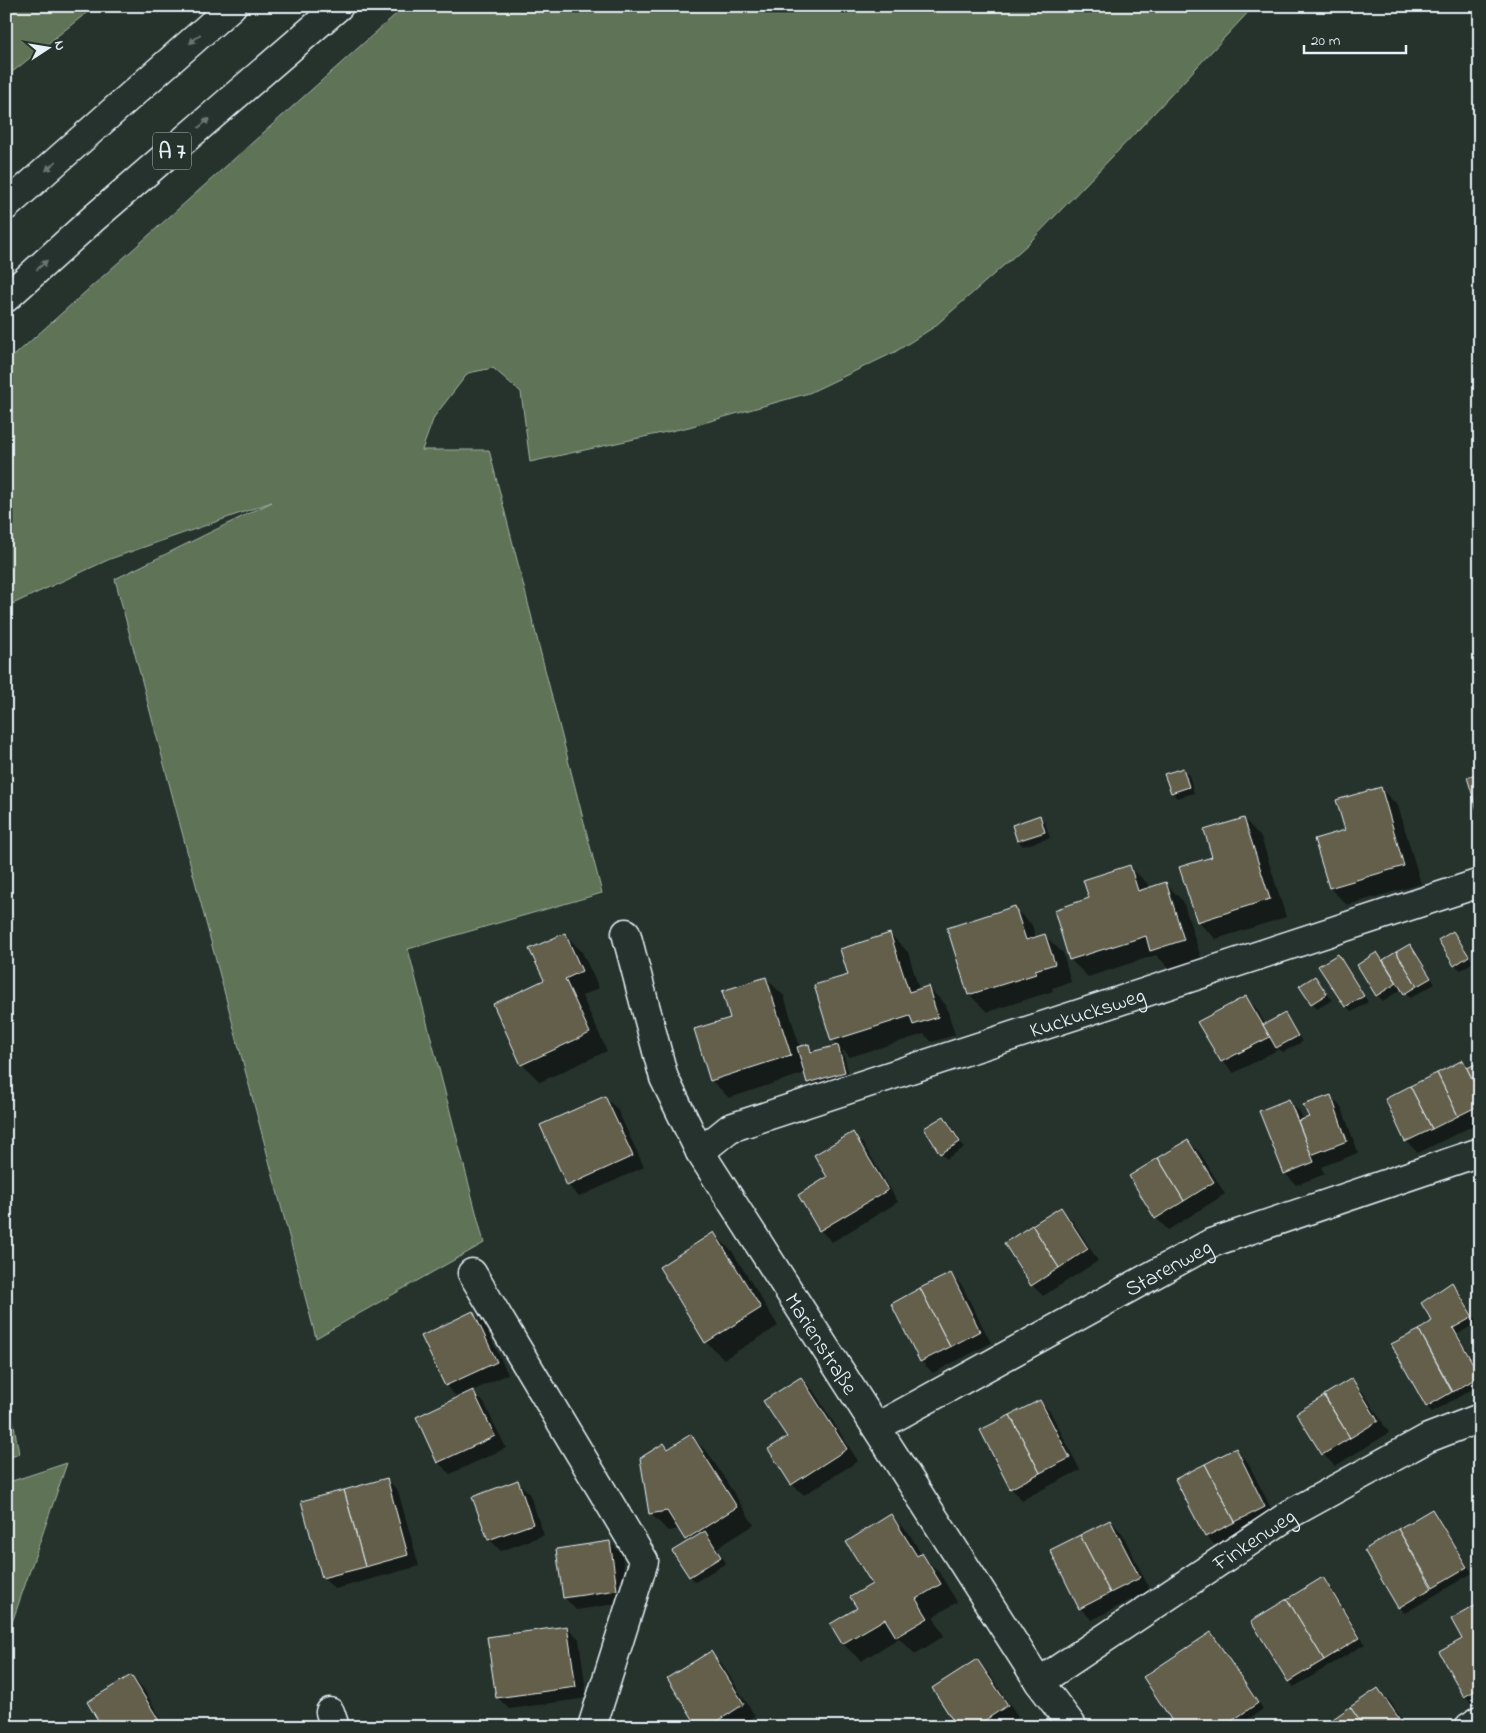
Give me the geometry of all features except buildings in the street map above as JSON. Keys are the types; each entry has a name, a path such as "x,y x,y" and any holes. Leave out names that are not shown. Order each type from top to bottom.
{"main road":[{"path":"6,206 232,6"},
{"name":"A 7","path":"6,298 94,218 339,6"},
{"name":"Kuckucksweg","path":"700,1152 730,1128 1480,883"},
{"name":"Marienstraße","path":"626,933 664,1078 700,1152 1039,1682 1073,1727"},
{"name":"Starenweg","path":"877,1427 1212,1243 1480,1152"},
{"path":"472,1274 644,1561 592,1727"},
{"name":"Finkenweg","path":"1039,1682 1292,1513 1428,1438 1480,1418"},
{"path":"1469,1727 1480,1720"}],"green space":[{"path":"6,6 95,6 6,77"},
{"path":"405,6 1254,6 1028,244 934,327 895,352 809,393 689,427 530,462 521,392 493,368 468,373 434,417 422,450 489,450 602,893 408,949 484,1243 316,1338 115,579 272,502 110,559 6,607 6,363"},
{"path":"6,1380 19,1454 6,1459"},
{"path":"67,1463 6,1640 6,1483"}]}
